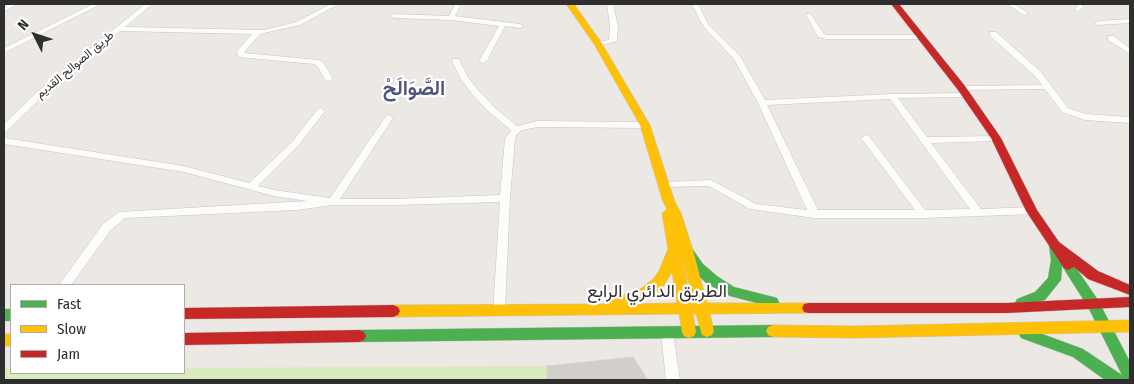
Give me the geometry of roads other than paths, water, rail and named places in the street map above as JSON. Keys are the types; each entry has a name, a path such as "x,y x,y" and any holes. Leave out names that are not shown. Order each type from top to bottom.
{"main road":[{"path":"570,4 598,44 645,125 668,202 668,216 689,332"},
{"path":"895,4 965,92 996,138 1032,211 1093,304 1130,376"},
{"path":"668,202 675,213 707,331"},
{"path":"1055,245 1094,275 1130,290"},
{"path":"1006,308 1027,302 1048,289 1054,280 1057,270 1055,245"},
{"path":"591,309 620,302 647,292 665,273 674,249"},
{"path":"686,250 698,267 712,280 730,291 783,305 823,309"},
{"name":"الطريق الدائري الرابع","path":"185,314 591,309 1006,308 1130,302"},
{"path":"185,339 707,331 1107,328 1130,326"},
{"path":"1007,329 1063,346 1096,364 1117,380"}],"street":[{"path":"4,10 15,4"},
{"path":"4,51 98,4"},
{"name":"طريق الصوالح القديم","path":"4,129 46,89 149,4"},
{"path":"118,29 257,33 292,26 336,4"},
{"path":"451,18 458,4"},
{"path":"598,44 613,41 614,26 610,4"},
{"path":"695,4 706,25 736,58 762,103 814,214"},
{"path":"1010,4 1026,14"},
{"path":"809,15 821,35 827,37 922,37"},
{"path":"394,16 451,18 520,26"},
{"path":"1098,23 1130,21"},
{"path":"483,61 503,24"},
{"path":"257,33 241,51 241,54 316,62 320,64 328,79"},
{"path":"993,34 1037,73 1065,110 1085,117 1130,120"},
{"path":"1111,38 1130,52"},
{"path":"456,61 475,92 491,109 517,130"},
{"path":"762,103 1046,87"},
{"path":"892,96 978,212"},
{"path":"251,187 296,144 321,111"},
{"path":"333,202 389,118"},
{"path":"498,311 510,139 517,130 538,124 645,125"},
{"path":"866,138 923,214"},
{"path":"924,140 996,138"},
{"path":"4,141 184,169 274,194 333,202"},
{"path":"664,185 711,183 754,207 814,214 1032,211"},
{"path":"66,284 107,227 123,215 297,206 333,202 505,198"},
{"path":"667,332 673,380"}],"district":[{"name":"الصَّوَالَحْ","path":"414,89"}]}
